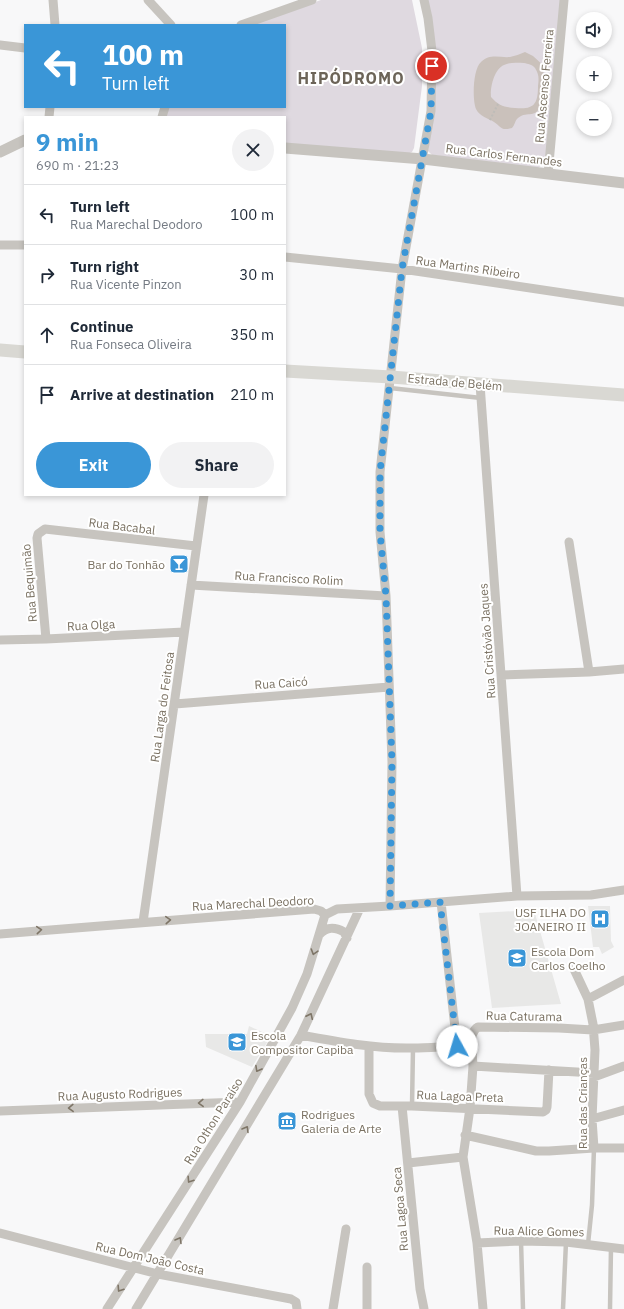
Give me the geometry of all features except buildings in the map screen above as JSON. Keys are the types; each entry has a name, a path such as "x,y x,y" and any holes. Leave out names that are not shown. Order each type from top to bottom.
{"main road":[{"path":"0,350 24,352"},
{"name":"Estrada de Belém","path":"286,371 390,382 480,384 624,395"}],"street":[{"path":"53,0 55,24"},
{"path":"148,0 169,24"},
{"path":"244,24 312,0"},
{"path":"390,906 392,762 386,596 380,532 380,472 402,269 431,111 432,51 424,0"},
{"name":"Rua Ascenso Ferreira","path":"548,174 564,0"},
{"path":"0,45 24,48"},
{"path":"3,150 24,140"},
{"name":"Rua Carlos Fernandes","path":"286,148 423,159 624,183"},
{"path":"0,245 24,245"},
{"name":"Rua Martins Ribeiro","path":"286,256 402,269 624,302"},
{"name":"Rua Cristóvão Jaques","path":"480,384 517,896"},
{"name":"Rua Larga do Feitosa","path":"143,922 204,496"},
{"name":"Rua Bacabal","path":"45,529 196,546"},
{"name":"Rua Bequimão","path":"45,529 38,534 37,538 46,639"},
{"path":"569,542 589,672"},
{"name":"Rua Francisco Rolim","path":"191,584 386,596"},
{"name":"Rua Olga","path":"0,640 184,632"},
{"path":"501,675 589,672 624,669"},
{"name":"Rua Caicó","path":"175,704 389,687"},
{"name":"Rua Marechal Deodoro","path":"0,934 314,909 321,911 325,915 336,909 517,896 591,895 624,890"},
{"path":"440,902 457,1046"},
{"path":"136,1309 301,1035 360,908"},
{"name":"Rua Othon Paraíso","path":"107,1309 240,1102 292,1008 307,974 325,915"},
{"path":"319,935 327,929 334,928 344,932 347,938"},
{"name":"Rua das Crianças","path":"573,967 588,999 593,1030 595,1050 592,1120 594,1148"},
{"path":"588,999 624,980"},
{"path":"593,1030 624,1026"},
{"name":"Rua Caturama","path":"470,1048 473,1032 478,1027 593,1030"},
{"path":"301,1035 369,1046 413,1048 466,1046 472,1051 473,1066 470,1108 463,1156 477,1243 483,1309"},
{"name":"Rua Lagoa Preta","path":"369,1046 369,1094 373,1103 380,1106 470,1108 543,1112 547,1107 549,1070"},
{"path":"473,1066 549,1070 594,1075 624,1066"},
{"name":"Rua Augusto Rodrigues","path":"0,1111 240,1102"},
{"name":"Rua Lagoa Seca","path":"407,1106 408,1163 420,1288 424,1309"},
{"path":"592,1120 624,1110"},
{"path":"466,1135 536,1150 549,1151 624,1148"},
{"path":"408,1163 463,1156"},
{"path":"333,1309 346,1229"},
{"name":"Rua Dom João Costa","path":"0,1233 158,1274 290,1299 296,1305"},
{"name":"Rua Alice Gomes","path":"477,1243 521,1241 566,1242 624,1249"},
{"path":"367,1267 367,1309"}],"lane":[{"path":"390,382 481,398"},
{"name":"Rua Lagoa Seca","path":"407,1106 413,1048"},
{"name":"Rua das Crianças","path":"588,1244 592,1205 594,1148"},
{"path":"521,1241 523,1309"},
{"path":"563,1309 566,1242"},
{"path":"610,1309 611,1247"}],"path":[{"path":"490,120 498,104"}],"shaded area":[{"path":"321,0 412,0 422,48 422,86 414,148 412,152 407,154 286,144 286,116 165,116 168,108 286,108 286,24 252,24"},
{"path":"426,0 561,0 546,156 538,168 432,155 428,151 431,120"},
{"path":"525,52 533,56 544,66 541,104 537,112 518,118 512,128 503,129 494,122 482,116 476,109 474,92 476,71 484,59 495,56 516,56","holes":["508,63 525,63 534,67 538,74 539,81 536,101 531,107 527,108 515,108 499,104 491,97 493,79 498,70"]},
{"name":"USF ILHA DO JOANEIRO II","path":"588,906 610,906 611,941 614,947 602,954 599,947 593,947"},
{"name":"Escola Dom Carlos Coelho","path":"534,910 561,1004 492,1008 479,913"},
{"name":"Escola Compositor Capiba","path":"249,1026 271,1036 252,1067 206,1047 205,1034 247,1034"}],"place":[{"name":"Bar do Tonhão","path":"179,564"},
{"name":"USF ILHA DO JOANEIRO II","path":"600,919"},
{"name":"Escola Dom Carlos Coelho","path":"517,958"},
{"name":"Escola Compositor Capiba","path":"237,1042"},
{"name":"Rodrigues Galeria de Arte","path":"287,1121"}],"district":[{"name":"HIPÓDROMO","path":"351,78"}],"route":[{"path":"432,66 431,111 402,269 380,472 379,512 386,596 392,762 390,906 440,902 457,1046"}]}
